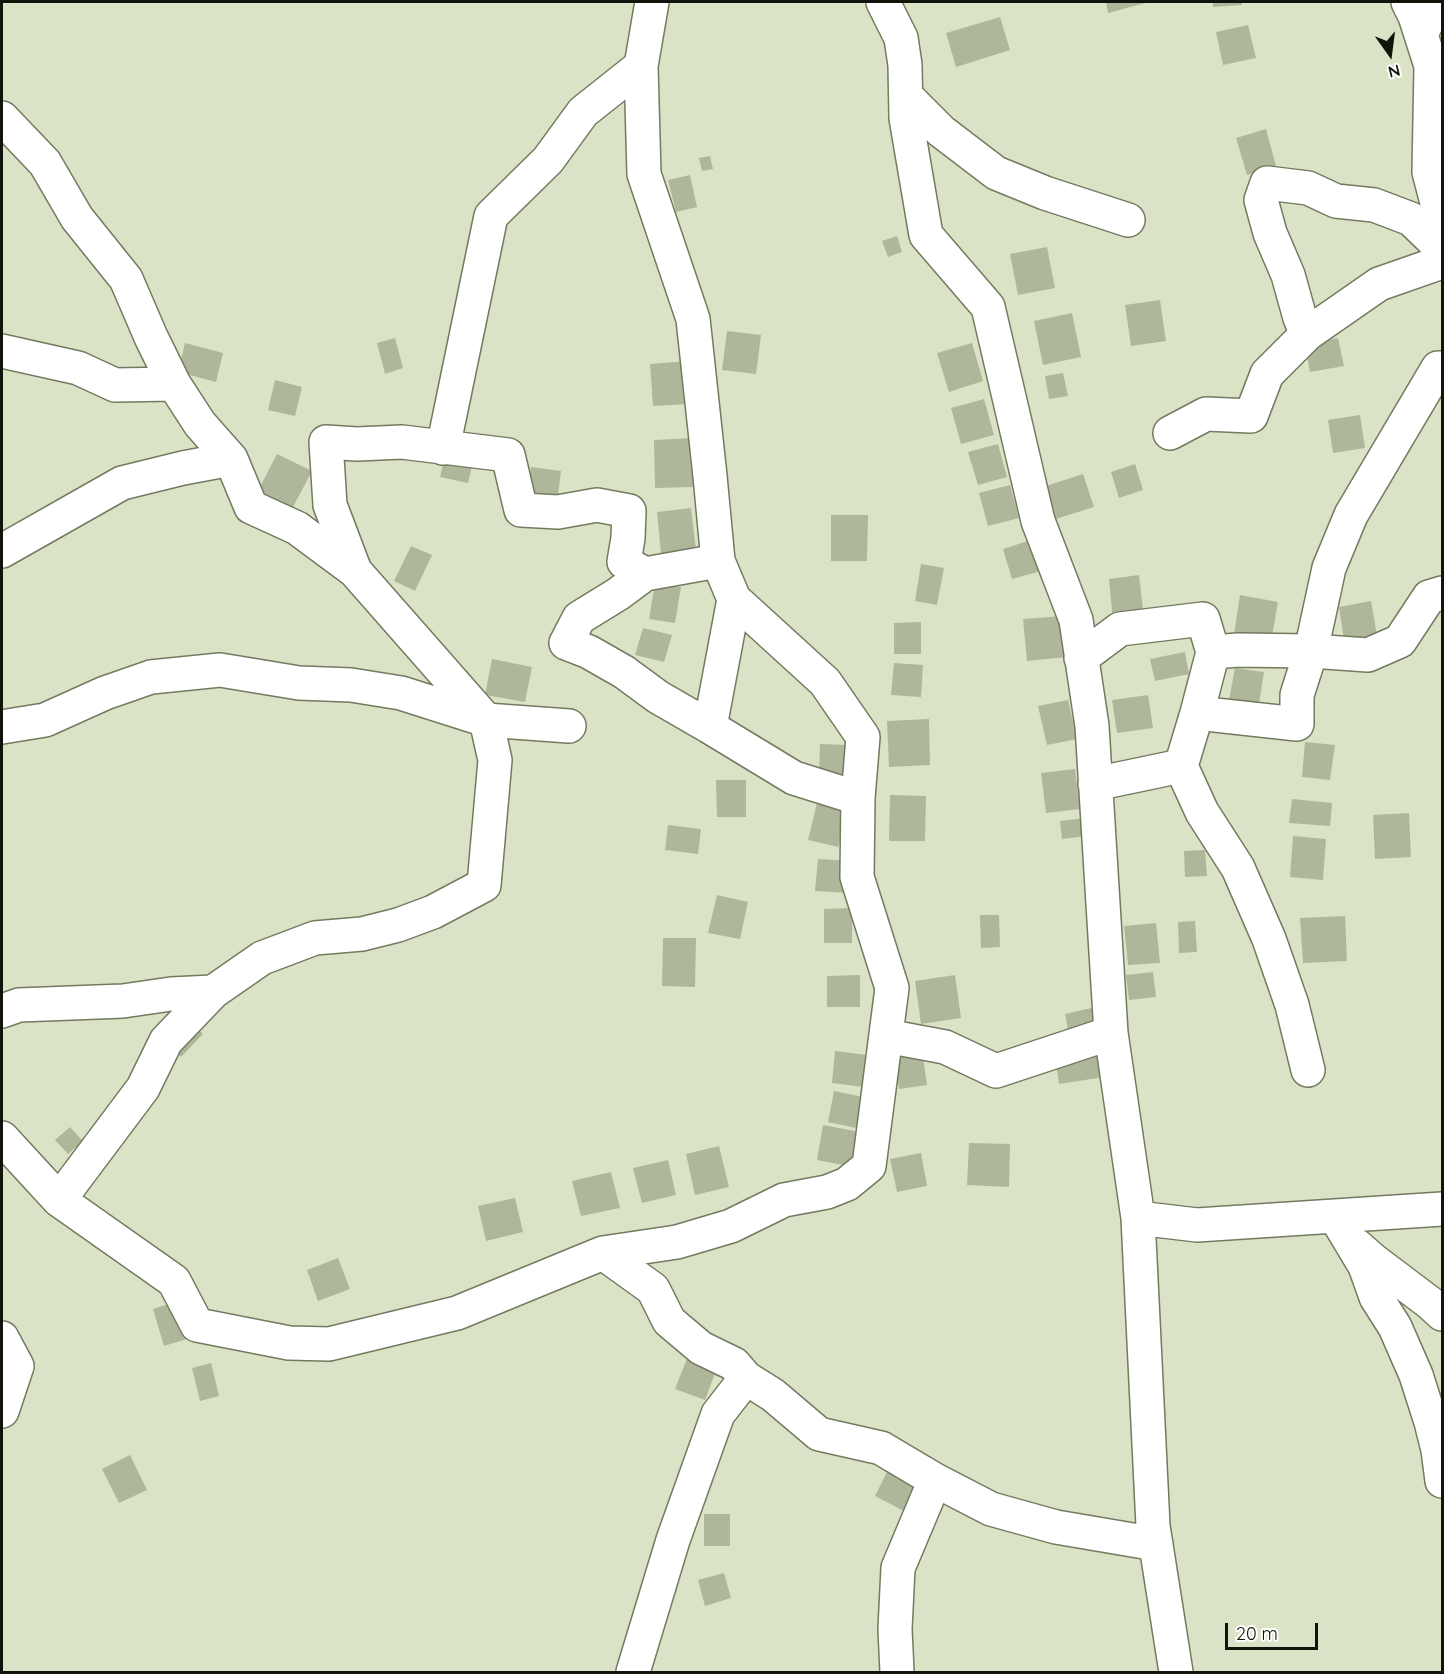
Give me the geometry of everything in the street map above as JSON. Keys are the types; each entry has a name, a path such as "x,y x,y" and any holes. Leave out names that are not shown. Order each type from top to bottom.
{"street":[{"path":"2,1138 59,1200 174,1281 197,1325 289,1343 329,1344 457,1313 603,1254 676,1242 731,1226 784,1200 827,1192 847,1184 869,1166 892,988 857,878 858,798 863,737 825,682 734,599 718,561 693,319 644,174 641,66 652,2"},
{"path":"883,2 901,38 905,65 906,118 926,235 988,307 1038,521 1076,620 1092,726 1111,1033 1138,1218 1153,1526 1176,1672"},
{"path":"1408,2 1431,66 1429,172 1443,222"},
{"path":"1421,34 1437,2"},
{"path":"443,448 491,216 548,160 583,112 641,66"},
{"path":"906,96 941,131 996,173 1045,194 1128,220"},
{"path":"2,118 45,163 77,218 126,279 174,384 200,424 231,459 250,507 297,528 356,571 486,720 495,760 484,885 433,912 398,925 362,934 315,938 262,958 213,992 166,1041 142,1088 59,1200"},
{"path":"1307,334 1288,275 1270,233 1261,200 1267,183 1308,188 1336,201 1374,205 1411,219 1443,249"},
{"path":"1170,433 1206,414 1251,416 1267,374 1307,334 1379,284 1443,262"},
{"path":"2,351 78,368 115,386 174,384"},
{"path":"1197,713 1297,724 1298,695 1311,651 1329,568 1351,515 1438,368 1443,368"},
{"path":"356,571 330,505 326,441 357,444 402,442 508,455 521,510 558,512 597,505 629,511 624,562 645,574"},
{"path":"2,551 122,483 231,459"},
{"path":"718,561 645,574 579,618 566,643 589,652 624,672 658,697 794,778 858,798"},
{"path":"1213,652 1311,651 1368,655 1400,641 1429,597 1443,593"},
{"path":"710,727 734,599"},
{"path":"1081,658 1120,629 1203,619 1213,652 1181,766 1202,812 1238,868 1269,939 1292,1005 1308,1070"},
{"path":"2,727 45,720 105,693 151,677 220,670 299,683 351,685 401,693 486,720 569,726"},
{"path":"1095,784 1181,766"},
{"path":"2,1011 19,1005 123,1001 171,994 213,992"},
{"path":"886,1036 945,1047 996,1071 1111,1033"},
{"path":"1138,1218 1197,1225 1443,1209"},
{"path":"1335,1216 1352,1242 1443,1314"},
{"path":"1335,1216 1365,1266 1376,1297 1395,1327 1416,1375 1431,1422 1443,1481"},
{"path":"603,1254 653,1289 669,1321 677,1328 701,1348 734,1364 746,1378 773,1395 819,1434 881,1448 991,1509 1056,1527 1156,1544"},
{"path":"2,1338 17,1366 2,1411"},
{"path":"633,1672 674,1540 718,1414 746,1378"},
{"path":"897,1672 895,1629 898,1568 935,1480"}],"building":[{"path":"1106,2 1149,2 1108,13"},
{"path":"1213,2 1242,2 1242,5 1213,7"},
{"path":"1000,17 1010,50 956,67 946,33"},
{"path":"1248,25 1256,58 1223,65 1216,32"},
{"path":"1266,129 1276,166 1247,175 1236,138"},
{"path":"710,156 713,169 702,171 699,158"},
{"path":"690,175 697,207 676,212 668,180"},
{"path":"897,236 902,252 888,257 882,241"},
{"path":"1047,247 1055,288 1018,295 1010,254"},
{"path":"1160,300 1166,341 1131,346 1125,305"},
{"path":"1072,313 1081,357 1043,365 1034,321"},
{"path":"727,331 761,335 756,374 722,370"},
{"path":"395,338 403,368 385,374 377,343"},
{"path":"1338,338 1344,366 1310,372 1305,345"},
{"path":"185,343 223,353 216,382 178,372"},
{"path":"972,343 983,381 949,392 937,353"},
{"path":"687,361 689,404 653,406 650,364"},
{"path":"1063,373 1068,396 1049,399 1045,376"},
{"path":"275,380 302,387 295,416 268,410"},
{"path":"984,399 994,435 961,444 951,408"},
{"path":"1360,415 1365,448 1333,453 1328,420"},
{"path":"693,438 694,487 655,488 654,440"},
{"path":"998,444 1007,477 978,485 968,452"},
{"path":"277,454 312,471 292,509 258,491"},
{"path":"445,456 473,462 468,483 440,477"},
{"path":"1135,464 1143,490 1119,498 1111,472"},
{"path":"531,467 561,471 557,503 526,499"},
{"path":"1083,474 1094,507 1056,519 1046,486"},
{"path":"1010,485 1019,518 988,526 979,493"},
{"path":"691,508 696,550 661,554 657,512"},
{"path":"831,515 868,515 867,561 831,561"},
{"path":"1031,540 1041,571 1012,579 1003,549"},
{"path":"411,546 432,555 415,591 394,581"},
{"path":"921,564 944,568 937,605 915,601"},
{"path":"1139,575 1144,618 1113,621 1109,579"},
{"path":"655,583 681,587 675,623 649,619"},
{"path":"1240,595 1278,602 1271,642 1234,635"},
{"path":"1371,601 1378,641 1345,646 1339,607"},
{"path":"1063,616 1067,657 1027,661 1023,619"},
{"path":"921,622 921,654 894,654 894,623"},
{"path":"643,628 672,635 664,662 635,655"},
{"path":"1185,652 1189,674 1155,681 1150,659"},
{"path":"492,659 532,667 525,702 485,695"},
{"path":"894,663 923,665 921,697 891,695"},
{"path":"1235,668 1264,672 1258,710 1228,705"},
{"path":"1148,695 1153,728 1117,733 1112,700"},
{"path":"1068,700 1077,739 1047,745 1038,706"},
{"path":"929,719 930,765 889,767 887,721"},
{"path":"1305,742 1335,745 1330,780 1302,777"},
{"path":"820,744 845,745 844,776 819,775"},
{"path":"1075,769 1080,809 1046,813 1041,773"},
{"path":"716,780 746,780 746,817 717,817"},
{"path":"890,795 926,796 925,841 889,841"},
{"path":"1292,799 1332,803 1330,826 1289,823"},
{"path":"817,803 848,811 838,847 808,840"},
{"path":"1409,813 1411,857 1375,859 1373,815"},
{"path":"1085,818 1087,836 1062,839 1060,821"},
{"path":"668,825 701,829 698,854 665,850"},
{"path":"1293,836 1326,839 1323,880 1290,877"},
{"path":"1205,850 1207,876 1185,877 1184,851"},
{"path":"818,859 851,861 849,893 815,891"},
{"path":"717,895 748,902 740,939 708,933"},
{"path":"852,908 852,943 824,943 824,909"},
{"path":"980,915 999,915 1000,947 981,948"},
{"path":"1345,916 1347,961 1303,963 1300,918"},
{"path":"1195,921 1197,952 1179,953 1178,922"},
{"path":"1156,923 1160,963 1128,965 1124,926"},
{"path":"663,938 696,938 695,987 662,986"},
{"path":"1153,972 1156,997 1129,1000 1126,975"},
{"path":"860,975 860,1007 827,1007 827,976"},
{"path":"955,975 961,1018 921,1024 915,981"},
{"path":"1096,1007 1102,1033 1070,1040 1065,1014"},
{"path":"192,1024 203,1034 181,1057 171,1047"},
{"path":"1106,1048 1111,1076 1059,1084 1055,1056"},
{"path":"835,1051 867,1055 864,1087 832,1083"},
{"path":"922,1051 927,1085 899,1089 894,1056"},
{"path":"834,1091 863,1097 856,1128 828,1122"},
{"path":"823,1125 860,1132 853,1167 817,1160"},
{"path":"70,1127 83,1141 68,1154 55,1140"},
{"path":"969,1143 1010,1144 1009,1187 967,1185"},
{"path":"719,1146 729,1187 695,1195 686,1154"},
{"path":"921,1153 927,1186 897,1192 890,1159"},
{"path":"668,1160 676,1195 642,1203 633,1168"},
{"path":"611,1172 620,1208 581,1216 572,1181"},
{"path":"515,1198 523,1232 486,1241 478,1206"},
{"path":"338,1258 350,1289 318,1301 307,1270"},
{"path":"175,1302 187,1339 164,1346 153,1309"},
{"path":"688,1356 717,1368 705,1400 675,1389"},
{"path":"211,1363 219,1396 200,1401 192,1368"},
{"path":"130,1455 147,1490 119,1503 102,1469"},
{"path":"890,1466 920,1481 904,1511 875,1496"},
{"path":"704,1514 730,1514 730,1546 704,1546"},
{"path":"724,1573 731,1598 705,1606 698,1580"}]}
